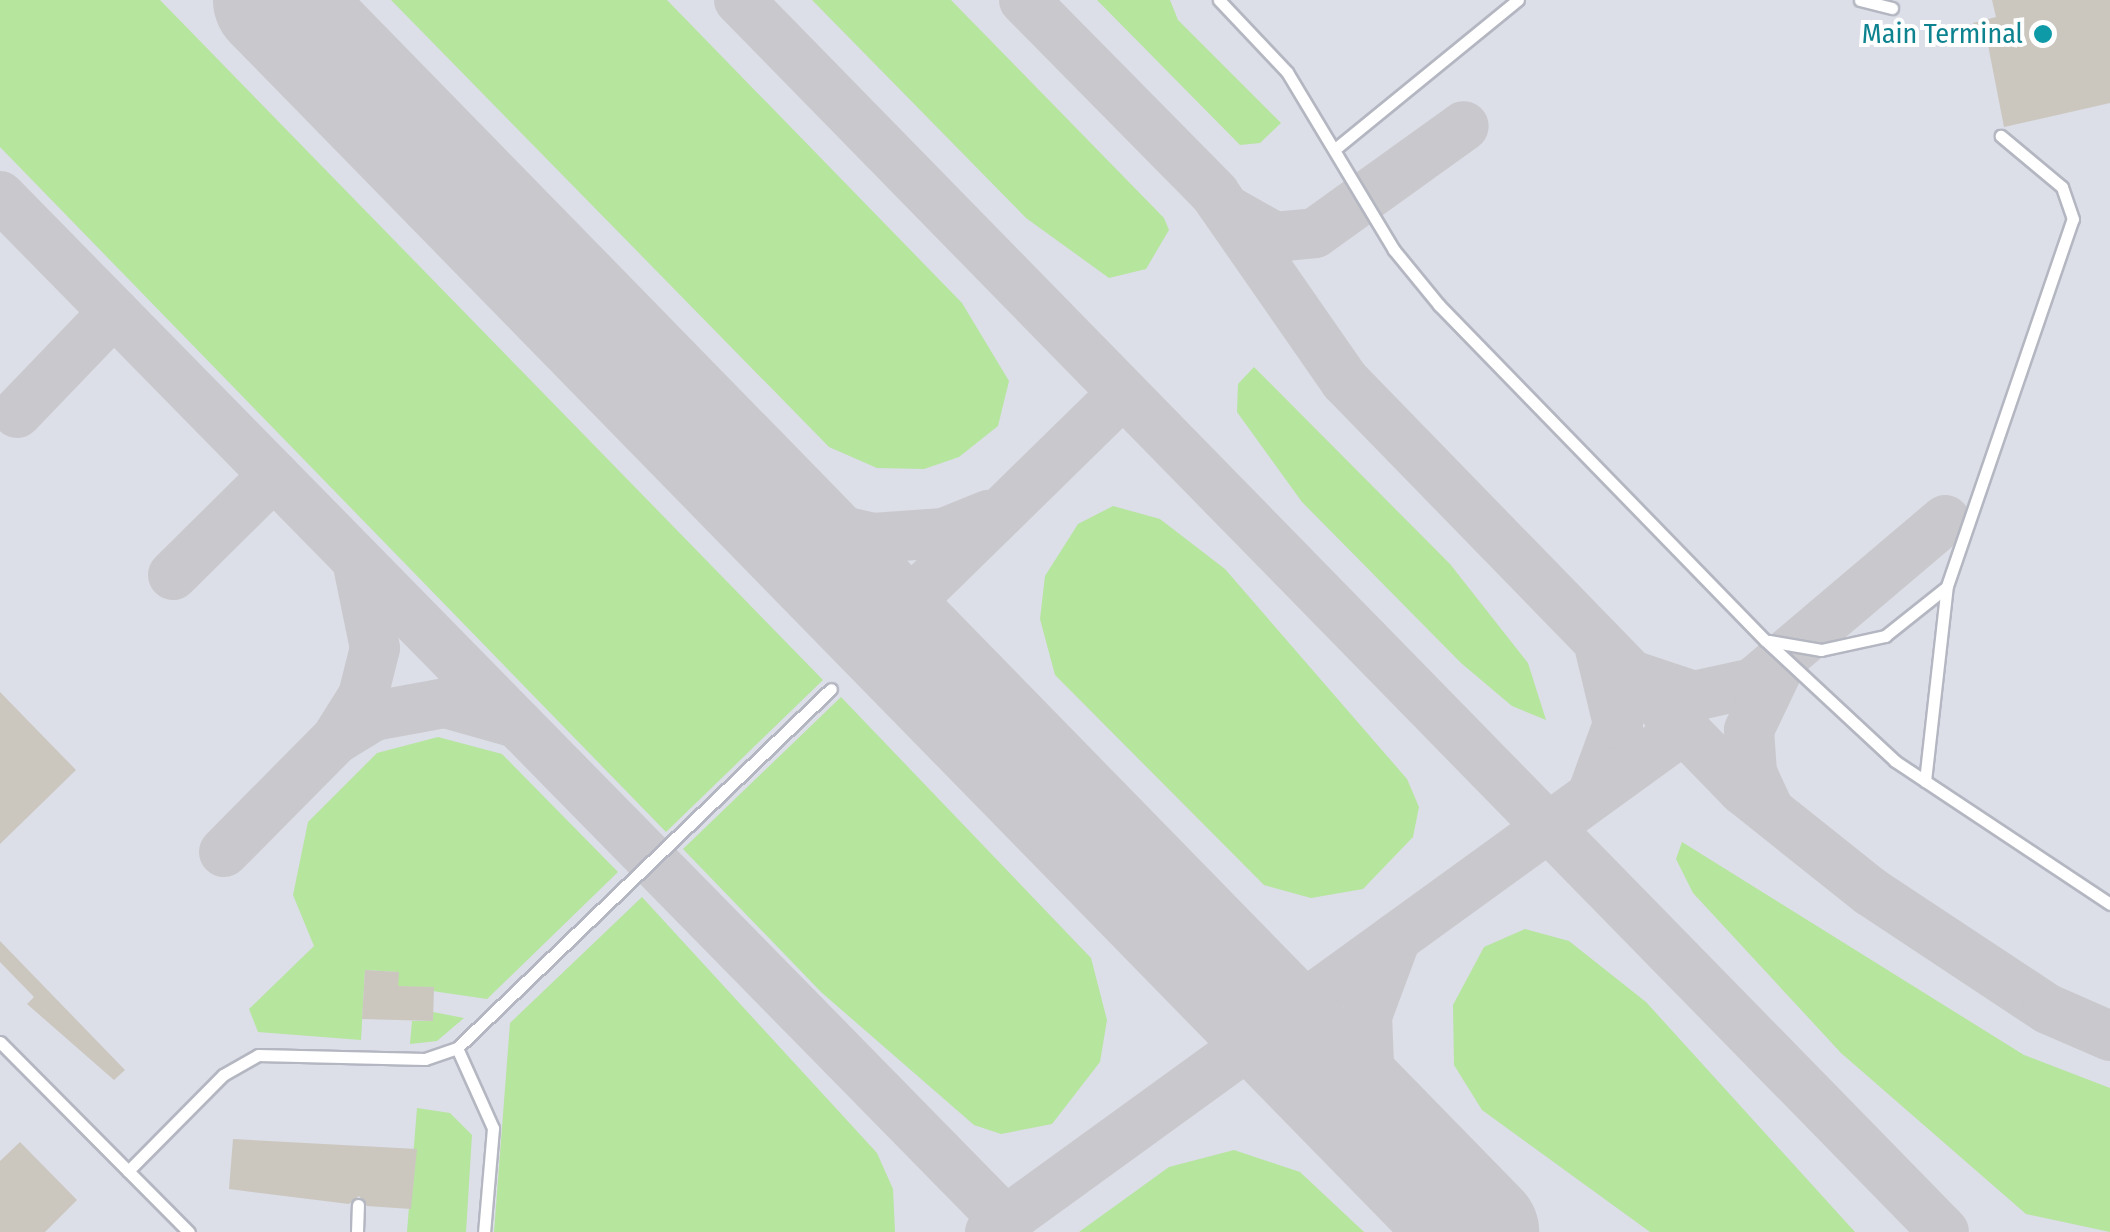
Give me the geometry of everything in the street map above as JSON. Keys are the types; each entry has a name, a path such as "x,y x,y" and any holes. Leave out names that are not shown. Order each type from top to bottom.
{"lane":[{"path":"1219,0 1288,72 1439,305 1765,640 1925,781 2110,904"},
{"path":"1336,149 1518,0"},
{"path":"1860,0 1892,8"},
{"path":"1925,781 1947,586 2073,219 2062,187 2001,136"},
{"path":"1765,640 1821,650 1886,636 1947,586"},
{"path":"128,1171 223,1075 258,1055 424,1058 457,1048 831,689"},
{"path":"0,1042 188,1232"},
{"path":"457,1048 493,1128 484,1232"},
{"path":"357,1232 358,1205"}],"shaded area":[{"path":"0,0 2110,0 2110,1232 0,1232"}],"green space":[{"path":"0,0 160,0 823,680 666,832 0,147"},
{"path":"391,0 667,0 962,303 1009,381 998,426 959,457 924,469 877,468 829,447"},
{"path":"812,0 951,0 1164,218 1169,230 1146,269 1109,278 1026,218"},
{"path":"1097,0 1170,0 1178,20 1281,123 1260,143 1240,145"},
{"path":"1254,367 1450,564 1528,663 1546,720 1512,706 1461,663 1302,502 1237,412 1238,384"},
{"path":"1113,506 1160,519 1225,569 1407,779 1419,807 1413,837 1363,889 1311,898 1264,885 1055,675 1040,619 1045,576 1078,524"},
{"path":"841,697 1091,958 1107,1020 1100,1062 1052,1124 1001,1134 974,1125 821,992 683,849"},
{"path":"438,737 502,754 618,872 487,999 398,986 398,972 365,970 361,1040 258,1032 249,1009 314,946 293,895 308,822 377,753"},
{"path":"1682,842 2024,1055 2110,1088 2110,1232 2026,1214 1841,1053 1693,893 1676,859"},
{"path":"642,897 877,1153 893,1189 895,1232 494,1232 510,1023"},
{"path":"1525,929 1569,941 1646,1002 1855,1232 1650,1232 1482,1110 1454,1065 1453,1005 1484,947"},
{"path":"433,1012 464,1018 437,1041 410,1044 412,1021 432,1021"},
{"path":"417,1108 450,1113 472,1135 466,1232 407,1232"},
{"path":"1234,1150 1300,1172 1364,1232 1079,1232 1169,1167"}],"building":[{"name":"Main Terminal","path":"1992,0 2110,0 2110,103 2004,127 1988,45 1980,47 1973,23 1996,17"},
{"path":"0,692 76,770 0,844"},
{"path":"0,941 125,1070 114,1080 27,1004 34,997 0,962"},
{"path":"365,970 399,972 398,986 434,987 433,1021 362,1019"},
{"path":"233,1139 417,1149 411,1209 367,1206 359,1196 349,1204 229,1189"},
{"path":"20,1142 77,1200 45,1232 0,1232 0,1161"}],"taxiway":[{"path":"739,0 1944,1232"},
{"path":"1024,0 1215,194 1345,381 1743,790 1871,892 2048,1009 2110,1036"},
{"path":"1227,210 1275,237 1315,233 1464,126"},
{"path":"0,196 1006,1221"},
{"path":"17,413 114,312"},
{"path":"885,626 1123,393"},
{"path":"173,575 274,475"},
{"path":"753,490 821,526 873,538 944,533 988,515"},
{"path":"1637,677 1694,696 1753,683 1945,520"},
{"path":"336,739 363,696 375,648 358,565"},
{"path":"1592,795 1618,724 1600,649"},
{"path":"1769,810 1752,773 1749,730 1781,663"},
{"path":"224,852 336,739 374,716 445,703 513,722"},
{"path":"990,1232 1684,729"},
{"path":"1396,938 1367,1016 1370,1087 1405,1157 1499,1232"}],"runway":[{"path":"274,0 1478,1232"}],"place":[{"name":"Main Terminal","path":"2043,34"}]}
